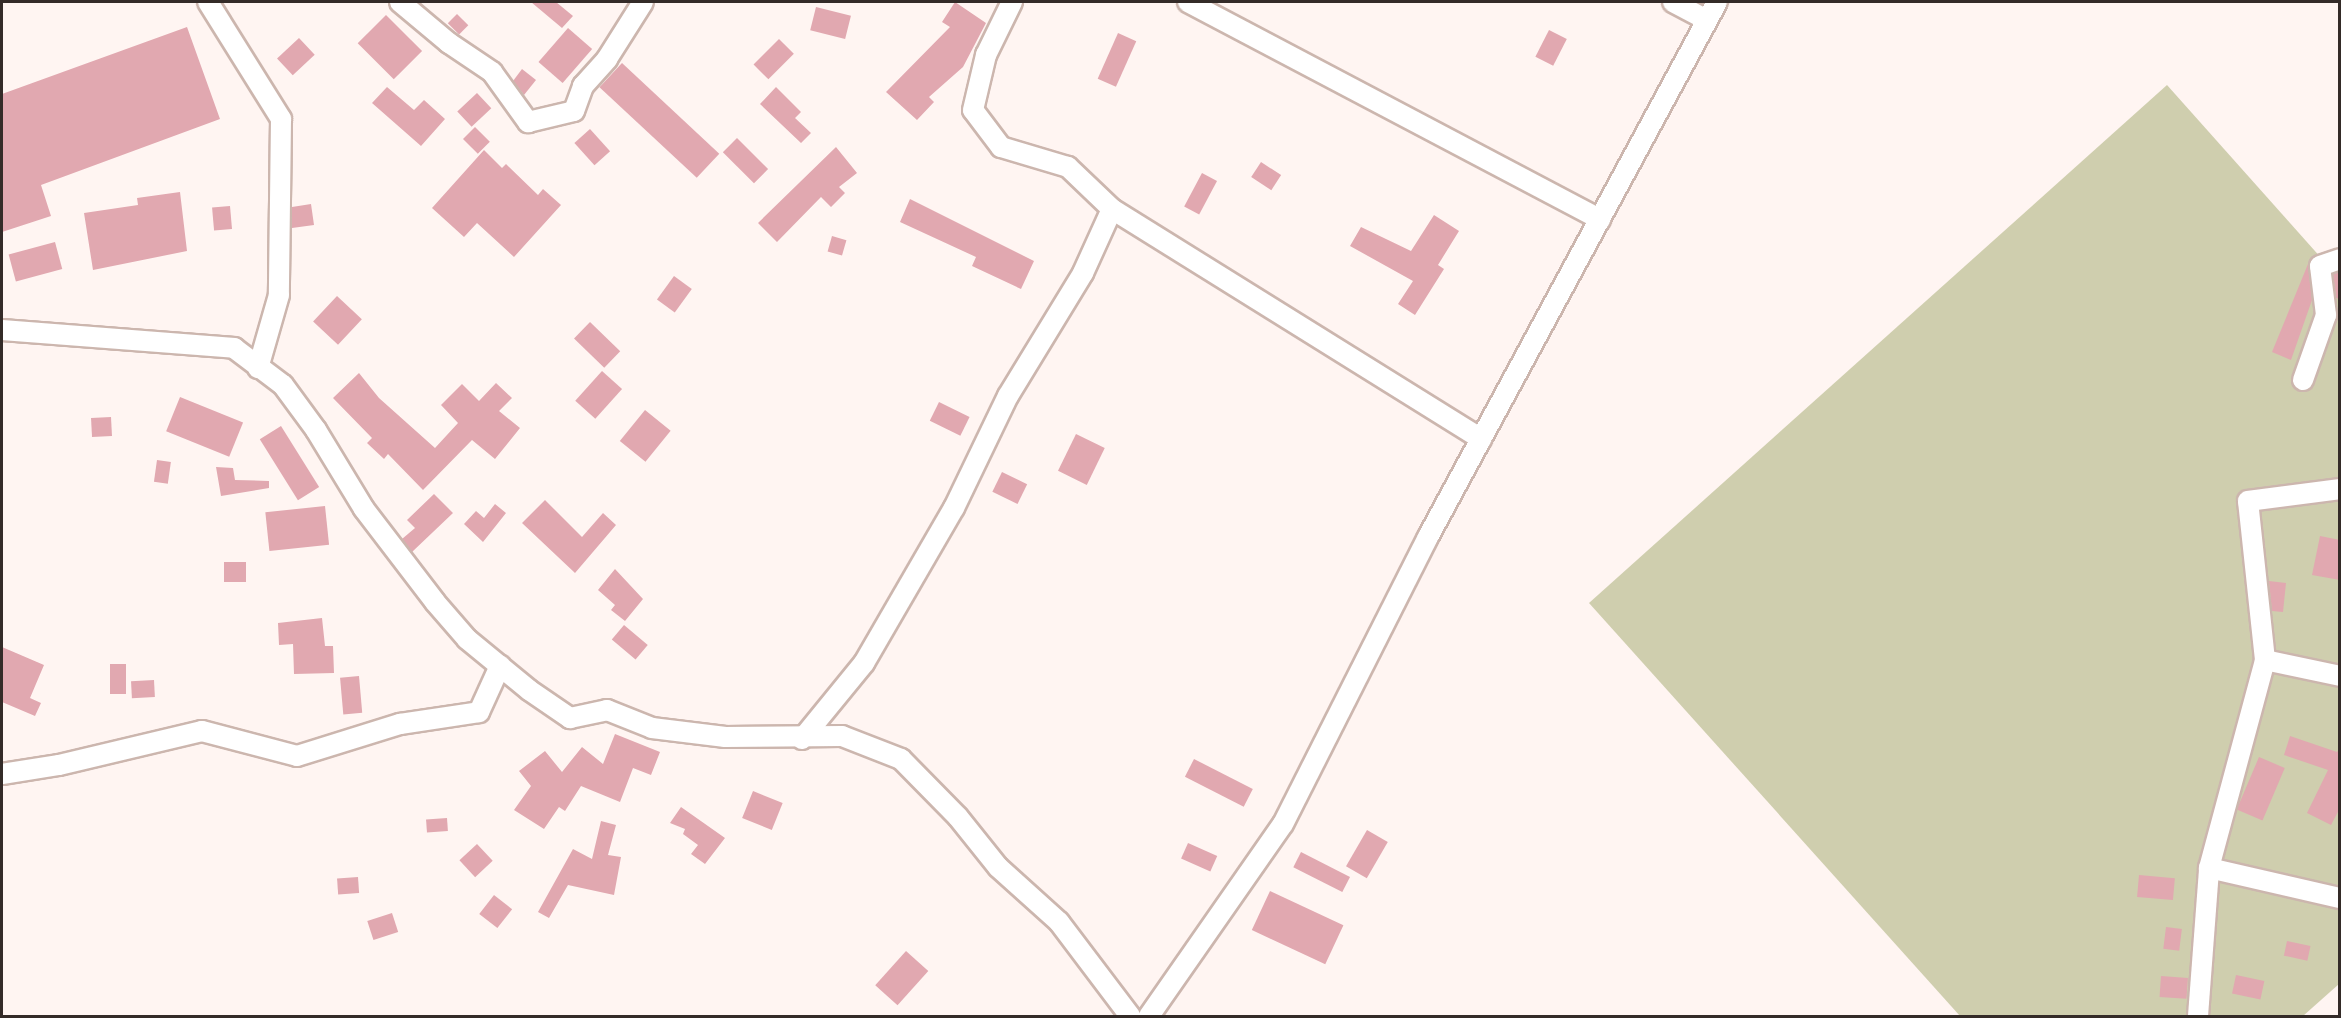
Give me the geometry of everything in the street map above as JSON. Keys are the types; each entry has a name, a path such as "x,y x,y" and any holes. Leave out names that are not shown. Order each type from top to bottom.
{"street":[{"path":"208,2 281,118 279,295 258,368"},
{"path":"400,2 449,43 492,72 528,122 574,111 583,86 607,59 643,2"},
{"path":"1012,2 986,55 973,110 1001,147 1068,167 1112,209 1481,439"},
{"path":"1188,2 1600,219"},
{"path":"1673,2 1707,20"},
{"path":"1149,1017 1283,824 1481,439 1717,2"},
{"path":"802,739 864,663 954,508 1008,396 1083,273 1112,209"},
{"path":"2303,380 2326,315 2320,266 2340,259"},
{"path":"2,330 234,348 282,385 316,430 364,509 435,602 467,639 500,666 570,717 607,710 652,728 725,737 802,739 842,736 901,759 944,801 998,867 1059,922 1130,1017"},
{"path":"2198,1017 2209,868 2265,660 2248,501 2340,489"},
{"path":"2265,660 2340,676"},
{"path":"2,774 59,765 201,731 297,756 399,724 479,712 500,666"},
{"path":"2209,868 2340,898"}],"green space":[{"path":"2167,85 2339,278 2339,984 2303,1016 1960,1016 1589,603"}],"building":[{"path":"531,2 556,2 573,16 562,28"},
{"path":"955,2 986,23 963,67 929,97 934,102 917,120 886,92 950,27 942,22"},
{"path":"816,7 851,16 845,39 810,30"},
{"path":"457,14 468,25 459,35 448,23"},
{"path":"386,15 422,51 394,79 358,43"},
{"path":"187,27 220,119 41,185 51,216 2,232 2,94"},
{"path":"568,28 592,49 563,83 538,62"},
{"path":"1549,30 1567,39 1553,66 1535,57"},
{"path":"1118,33 1136,41 1116,87 1098,79"},
{"path":"299,38 315,55 293,75 277,58"},
{"path":"779,39 794,54 768,79 754,64"},
{"path":"622,63 719,154 697,178 599,87"},
{"path":"522,69 536,80 524,95 513,81"},
{"path":"387,87 414,110 424,100 445,119 421,146 372,103"},
{"path":"776,87 801,112 795,118 811,133 801,143 760,104"},
{"path":"477,93 491,108 472,127 457,111"},
{"path":"475,127 490,142 478,154 463,139"},
{"path":"590,129 610,151 594,165 574,143"},
{"path":"737,138 768,169 754,183 723,152"},
{"path":"836,147 857,173 839,187 845,193 831,207 821,197 777,242 758,223"},
{"path":"484,150 502,168 506,164 538,195 543,189 561,205 514,257 477,223 464,237 432,208"},
{"path":"1261,162 1281,175 1271,190 1251,177"},
{"path":"1202,173 1217,181 1199,215 1184,207"},
{"path":"180,192 187,251 93,270 84,213 138,205 137,198"},
{"path":"910,199 1034,261 1021,289 972,266 976,257 900,222"},
{"path":"311,204 314,225 292,228 292,207"},
{"path":"230,206 232,229 214,230 212,208"},
{"path":"1434,215 1459,231 1438,265 1444,269 1415,315 1398,304 1413,281 1350,246 1361,227 1411,251"},
{"path":"832,236 846,240 842,256 828,251"},
{"path":"55,242 62,269 16,281 9,254"},
{"path":"2308,264 2312,300 2291,360 2272,352"},
{"path":"2340,272 2340,299 2336,298 2333,274"},
{"path":"674,276 692,289 675,312 657,299"},
{"path":"337,296 362,319 338,345 313,322"},
{"path":"590,322 620,351 604,368 574,339"},
{"path":"602,371 622,389 595,419 575,401"},
{"path":"359,373 379,398 435,448 458,423 441,405 462,384 479,401 496,383 512,398 499,411 520,428 495,459 472,440 423,490 388,454 384,459 367,443 372,438 333,398"},
{"path":"180,397 243,422 229,457 166,431"},
{"path":"939,402 970,417 960,436 930,421"},
{"path":"645,410 671,431 645,462 620,441"},
{"path":"111,417 112,436 92,437 91,418"},
{"path":"281,426 319,487 298,500 260,439"},
{"path":"1076,434 1105,448 1087,485 1058,471"},
{"path":"157,460 171,462 168,484 154,482"},
{"path":"216,467 233,468 235,480 269,481 269,488 221,496"},
{"path":"1002,472 1027,484 1018,504 992,492"},
{"path":"434,494 453,513 412,552 402,539 415,528 407,520"},
{"path":"545,500 582,537 603,513 616,525 575,573 522,523"},
{"path":"495,504 506,513 483,542 464,524 476,511 484,518"},
{"path":"325,506 329,545 269,551 265,512"},
{"path":"2320,536 2340,540 2340,580 2312,575"},
{"path":"224,562 246,562 246,582 224,582"},
{"path":"615,569 643,599 625,621 611,610 615,605 598,590"},
{"path":"2269,581 2286,583 2283,612 2272,611"},
{"path":"322,618 325,646 333,646 334,673 294,674 293,644 279,645 278,623"},
{"path":"624,625 648,645 636,659 612,640"},
{"path":"2,647 44,665 30,698 41,703 35,716 2,702"},
{"path":"110,664 126,664 126,694 110,694"},
{"path":"359,676 362,713 343,715 340,678"},
{"path":"154,680 155,697 132,698 131,681"},
{"path":"615,734 660,752 651,775 633,768 620,802 581,786 565,811 559,807 544,829 514,810 531,786 519,771 545,751 562,772 582,747 603,764"},
{"path":"2290,736 2337,752 2340,747 2340,808 2331,825 2307,813 2328,770 2284,755"},
{"path":"2259,757 2285,768 2263,820 2237,809"},
{"path":"1194,759 1253,789 1244,807 1185,777"},
{"path":"753,791 783,803 772,830 742,818"},
{"path":"681,807 725,838 705,864 691,854 698,845 683,834 685,829 670,823"},
{"path":"447,818 448,831 427,832 426,819"},
{"path":"601,821 616,825 608,855 621,857 614,895 568,885 549,918 538,912 573,849 592,859"},
{"path":"1367,830 1388,842 1367,878 1346,866"},
{"path":"1188,843 1217,856 1210,872 1181,859"},
{"path":"477,844 493,861 475,877 459,860"},
{"path":"1301,852 1350,877 1342,892 1293,867"},
{"path":"2139,875 2175,878 2173,900 2137,897"},
{"path":"358,877 359,893 338,894 337,878"},
{"path":"1270,891 1343,925 1325,964 1252,930"},
{"path":"494,895 512,909 497,928 479,914"},
{"path":"392,913 398,932 373,940 367,921"},
{"path":"2166,927 2182,929 2179,951 2163,949"},
{"path":"2287,941 2310,946 2307,961 2284,956"},
{"path":"906,951 928,971 898,1005 875,985"},
{"path":"2236,975 2264,981 2260,1000 2232,994"},
{"path":"2161,976 2188,978 2186,999 2160,997"}]}
